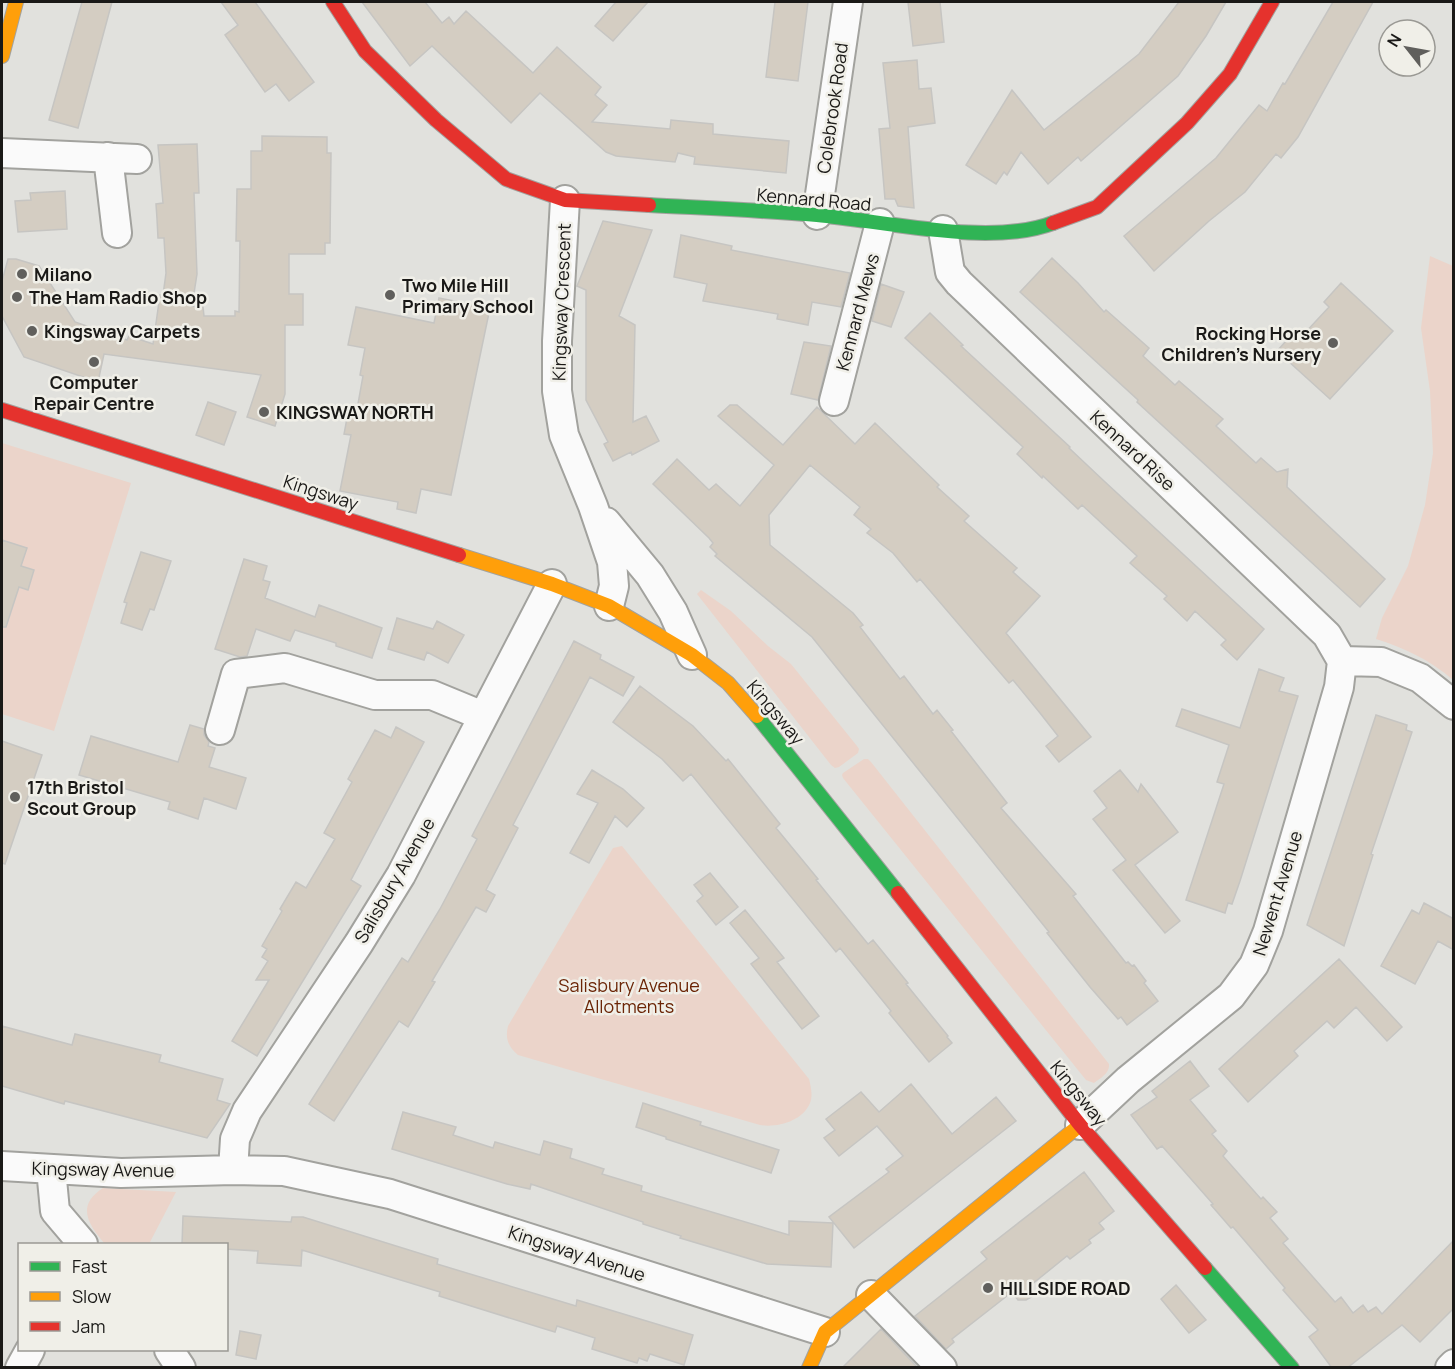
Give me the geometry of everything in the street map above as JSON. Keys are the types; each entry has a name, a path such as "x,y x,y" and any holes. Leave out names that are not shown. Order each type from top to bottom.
{"street":[{"path":"2,56 16,2"},
{"name":"Kennard Road","path":"333,2 365,51 436,120 506,179 565,200 817,215 943,230 1001,233 1043,227 1096,207 1187,123 1230,74 1272,2"},
{"name":"Colebrook Road","path":"817,215 848,2"},
{"path":"2,153 137,159"},
{"path":"108,157 117,233"},
{"name":"Kingsway Crescent","path":"565,200 556,350 557,391 564,435 593,506 612,562 614,586 609,606"},
{"name":"Kennard Mews","path":"834,401 880,223"},
{"name":"Kennard Rise","path":"943,230 950,272 958,283 1327,635 1342,661"},
{"name":"Kingsway","path":"2,410 552,584 609,606 692,655 728,683 770,730 1080,1125 1292,1368"},
{"name":"Kingsway Crescent","path":"593,506 650,575 673,612 692,655"},
{"name":"Salisbury Avenue","path":"233,1170 235,1139 247,1111 359,943 401,875 552,584"},
{"path":"1342,661 1381,663 1420,678 1454,705"},
{"name":"Newent Avenue","path":"1080,1125 1128,1080 1231,996 1254,965 1268,931 1339,687 1342,661"},
{"path":"220,730 236,674 285,668 375,695 432,695 483,716"},
{"path":"809,1368 825,1332 1080,1125"},
{"name":"Kingsway Avenue","path":"2,1166 121,1173 284,1171 390,1194 825,1332"},
{"path":"51,1169 56,1211 81,1243"},
{"path":"870,1295 942,1368"},
{"path":"20,1368 29,1351"},
{"path":"170,1351 181,1368"},
{"path":"1450,1368 1454,1364"}],"green space":[{"path":"1430,256 1453,266 1453,680 1417,655 1376,639 1382,618 1408,566 1425,505 1433,453 1430,391 1421,328"},
{"path":"2,443 131,483 54,731 2,714"},
{"path":"701,590 731,611 791,664 857,746 858,753 839,767 835,768 831,765 697,594"},
{"path":"864,759 871,762 1109,1064 1107,1073 1094,1083 1086,1080 843,778 843,773"},
{"name":"Salisbury Avenue Allotments","path":"622,846 809,1079 812,1094 810,1103 796,1119 781,1124 760,1125 518,1055 512,1049 507,1038 508,1026 613,848"},
{"path":"103,1188 176,1192 150,1243 104,1243 94,1230 88,1216 89,1202"}],"building":[{"path":"82,2 112,2 78,128 49,120"},
{"path":"221,2 255,2 314,82 289,101 276,84 265,92 225,35 238,25"},
{"path":"362,2 425,2 442,23 449,17 454,24 466,11 533,73 557,47 601,87 595,95 607,105 592,122 670,129 671,120 713,124 713,134 789,141 786,173 694,164 695,157 678,153 675,162 616,156 606,152 540,93 511,123 432,46 410,66"},
{"path":"616,2 648,2 613,41 595,26"},
{"path":"775,2 808,2 798,81 766,77"},
{"path":"908,2 940,2 944,42 913,46"},
{"path":"1179,2 1226,2 1178,76 1081,161 1078,157 1048,184 1021,152 1007,175 1004,172 996,184 966,165 1012,90 1044,130 1139,54"},
{"path":"1333,2 1373,2 1298,137 1281,158 1276,154 1245,192 1154,271 1124,236 1216,158 1259,105 1267,111"},
{"path":"917,60 919,89 931,88 935,123 908,127 914,208 898,206 895,199 885,199 879,129 890,128 883,63"},
{"path":"262,136 327,137 327,153 331,153 330,243 325,243 325,254 289,254 289,294 303,294 303,325 285,325 285,394 275,426 247,417 261,375 104,354 98,382 24,357 2,316 2,281 8,259 39,266 75,322 127,340 129,336 153,344 160,295 163,295 166,273 164,238 158,238 156,204 163,203 158,145 197,144 199,193 194,193 197,274 192,306 203,307 204,316 235,316 235,311 239,312 240,241 236,241 237,189 251,189 251,151 262,151"},
{"path":"65,191 67,229 18,232 15,201 31,200 30,193"},
{"path":"603,221 652,230 619,316 635,325 633,422 646,416 659,441 632,455 631,452 613,461 604,444 608,442 586,400 586,290 577,286"},
{"path":"681,235 732,246 731,250 850,273 841,307 812,302 808,325 777,319 778,314 703,301 707,284 674,277"},
{"path":"1052,258 1104,312 1106,310 1149,348 1143,356 1175,385 1179,381 1223,419 1216,426 1256,463 1261,458 1277,472 1288,469 1287,487 1385,579 1360,607 1020,292"},
{"name":"Rocking Horse Children's Nursery","path":"1341,283 1393,331 1330,399 1277,351 1296,330 1303,335 1329,307 1324,302"},
{"path":"881,284 904,292 891,327 872,321"},
{"path":"439,298 490,308 451,495 421,489 416,513 397,509 398,502 340,491 351,435 344,434 348,413 356,415 363,376 360,375 365,348 348,345 356,307 434,323"},
{"path":"930,313 963,345 961,346 1264,629 1237,660 1221,645 1226,640 1195,611 1187,621 1164,599 1167,596 1130,563 1137,556 1082,505 1078,509 1043,476 1042,478 1017,454 1023,447 905,338"},
{"path":"804,342 831,346 818,400 791,394"},
{"path":"208,402 236,412 224,445 196,435"},
{"path":"730,405 737,405 783,445 817,407 855,444 875,423 939,485 937,487 969,516 964,521 1017,568 1013,572 1040,596 1006,633 1091,737 1059,762 1046,746 1058,736 1013,680 1009,683 920,579 917,582 893,553 867,533 871,529 854,515 860,507 810,465 769,515 770,545 853,613 863,625 860,627 900,679 904,676 933,714 937,710 1007,803 1001,808 1076,894 1073,896 1126,963 1134,965 1146,981 1144,983 1158,1001 1127,1025 1121,1017 1118,1019 1090,987 1047,933 1049,932 812,637 715,556 717,554 710,547 713,543 709,538 653,484 677,459 709,490 716,484 740,506 774,465 718,416"},
{"path":"2,540 27,548 21,566 34,570 28,590 19,587 6,627 2,627"},
{"path":"141,552 171,561 154,610 150,609 142,630 121,623 127,603 124,602"},
{"path":"244,559 267,566 263,580 270,582 265,598 315,617 319,605 382,628 372,658 295,630 290,641 256,629 247,656 240,657 215,649"},
{"path":"397,618 433,629 437,621 464,635 448,663 427,652 424,660 388,649"},
{"path":"574,641 601,655 600,659 634,677 623,696 590,677 513,825 518,828 486,890 495,895 486,912 476,907 408,1027 399,1021 334,1121 309,1104 402,958 408,962 440,909 477,839 472,836"},
{"path":"1259,669 1284,678 1279,691 1298,696 1240,881 1232,904 1228,903 1225,913 1186,900 1224,784 1217,782 1229,745 1176,726 1182,709 1240,728"},
{"path":"640,686 693,726 726,761 728,759 780,824 776,828 818,879 816,880 868,944 873,940 908,983 906,984 952,1043 929,1062 840,948 836,952 691,774 683,781 662,759 613,722"},
{"path":"1376,715 1407,725 1406,730 1412,732 1371,854 1373,855 1344,946 1307,925"},
{"path":"190,725 204,729 204,735 209,742 208,746 215,748 209,767 246,778 236,809 204,798 198,819 168,809 170,802 79,775 91,736 178,762"},
{"path":"396,727 424,742 351,880 361,886 257,1056 232,1041 269,980 256,980 268,961 262,957 267,949 262,946 296,882 306,888 335,839 324,833 352,782 348,779 375,730 391,738"},
{"name":"17th Bristol Scout Group","path":"2,741 42,755 5,864 2,863"},
{"path":"592,770 623,789 644,808 627,827 615,816 589,863 570,853 598,803 577,794"},
{"path":"1120,770 1138,792 1141,784 1178,832 1135,865 1180,921 1165,933 1113,870 1126,860 1093,819 1107,808 1094,791"},
{"path":"710,873 738,907 716,925 697,901 703,896 694,885"},
{"path":"1424,903 1454,919 1454,950 1438,941 1415,984 1381,966 1412,910 1419,914"},
{"path":"745,910 784,958 777,962 819,1016 802,1029 751,964 759,958 730,923"},
{"path":"1339,959 1402,1027 1387,1041 1356,1007 1334,1028 1327,1021 1294,1051 1298,1056 1248,1102 1219,1069"},
{"path":"2,1026 72,1045 75,1034 161,1055 159,1062 223,1079 217,1100 230,1104 207,1138 65,1101 64,1104 2,1086"},
{"path":"1190,1061 1209,1086 1190,1100 1216,1131 1212,1134 1227,1151 1223,1156 1261,1199 1263,1197 1277,1212 1270,1218 1288,1239 1283,1243 1335,1302 1341,1297 1353,1313 1363,1305 1368,1312 1376,1307 1382,1314 1454,1240 1454,1308 1420,1342 1402,1325 1347,1368 1332,1368 1309,1337 1318,1330 1283,1290 1285,1288 1162,1146 1157,1149 1131,1115 1157,1097 1152,1091"},
{"path":"911,1084 952,1134 996,1097 1016,1121 854,1248 829,1217 889,1172 886,1169 903,1156 877,1126 839,1156 824,1138 835,1130 826,1119 861,1092 879,1112"},
{"path":"643,1103 701,1122 700,1125 779,1150 771,1173 636,1127"},
{"path":"403,1112 456,1127 453,1135 493,1148 495,1142 540,1155 544,1141 572,1149 570,1158 604,1169 602,1174 642,1186 641,1191 789,1235 789,1221 833,1223 831,1267 767,1264 680,1238 681,1236 643,1224 643,1222 531,1184 530,1189 507,1184 392,1149"},
{"path":"1084,1172 1114,1211 1099,1223 1104,1229 1089,1240 1091,1243 1070,1259 1067,1256 1031,1285 1033,1296 1026,1300 1018,1300 1012,1292 952,1339 954,1342 946,1349 915,1316 987,1259 981,1252"},
{"path":"183,1216 291,1222 292,1217 303,1217 438,1259 437,1264 576,1306 577,1300 693,1335 684,1365 650,1354 647,1361 639,1358 637,1363 592,1349 595,1338 557,1326 555,1332 545,1329 439,1296 440,1292 302,1250 301,1266 257,1263 258,1251 228,1249 228,1243 182,1243"},
{"path":"1176,1285 1206,1320 1189,1333 1161,1299"},
{"path":"881,1329 918,1368 842,1368"},
{"path":"240,1331 261,1335 256,1359 236,1355"}],"traffic: fast":[{"path":"649,205 817,215 969,233 1028,230 1053,223"},
{"path":"757,716 898,893"},
{"path":"1205,1268 1292,1368"}],"traffic: slow":[{"path":"2,56 16,2"},
{"path":"459,555 552,584 609,606 692,655 728,683 757,716"},
{"path":"809,1368 825,1332 1080,1125"}],"traffic: jam":[{"path":"333,2 365,51 436,120 506,179 565,200 649,205"},
{"path":"1053,223 1097,207 1187,123 1230,74 1272,2"},
{"path":"2,410 459,555"},
{"path":"898,893 1080,1125 1205,1268"}],"place":[{"name":"Milano","path":"22,274"},
{"name":"Two Mile Hill Primary School","path":"390,295"},
{"name":"The Ham Radio Shop","path":"17,297"},
{"name":"Kingsway Carpets","path":"32,331"},
{"name":"Rocking Horse Children's Nursery","path":"1333,343"},
{"name":"Computer Repair Centre","path":"94,362"},
{"name":"KINGSWAY NORTH","path":"264,412"},
{"name":"17th Bristol Scout Group","path":"15,797"},
{"name":"HILLSIDE ROAD","path":"988,1288"}]}
